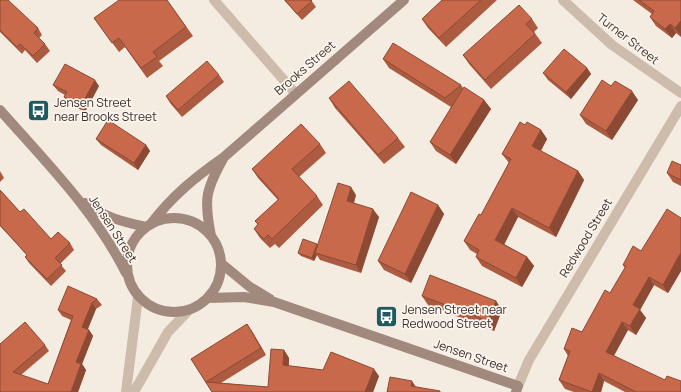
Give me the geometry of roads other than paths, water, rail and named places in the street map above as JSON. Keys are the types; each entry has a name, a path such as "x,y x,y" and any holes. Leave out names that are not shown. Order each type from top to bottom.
{"street":[{"path":"214,0 296,94"},
{"name":"Brooks Street","path":"148,226 163,208 192,179 224,157 404,0"},
{"name":"Turner Street","path":"563,0 612,45 681,93"},
{"name":"Redwood Street","path":"517,389 529,360 681,106"},
{"name":"Jensen Street","path":"0,110 77,197 116,253 128,276"},
{"name":"Brooks Street","path":"211,236 206,206 212,180 224,157"},
{"name":"Jensen Street","path":"77,197 95,211 124,222 148,226"},
{"path":"179,218 194,222 211,236 219,249 222,264 216,286 208,298 195,308 188,311 173,313 157,310 138,297 128,276 127,261 132,245 148,226 164,219 179,218"},
{"name":"Jensen Street","path":"222,264 250,286 274,302"},
{"path":"126,392 138,297"},
{"name":"Jensen Street","path":"208,298 244,297 274,302 517,389"},
{"path":"134,392 168,332 188,311"}],"place":[{"name":"Jensen Street near Brooks Street","path":"39,110"},
{"name":"Jensen Street near Redwood Street","path":"386,317"}]}
